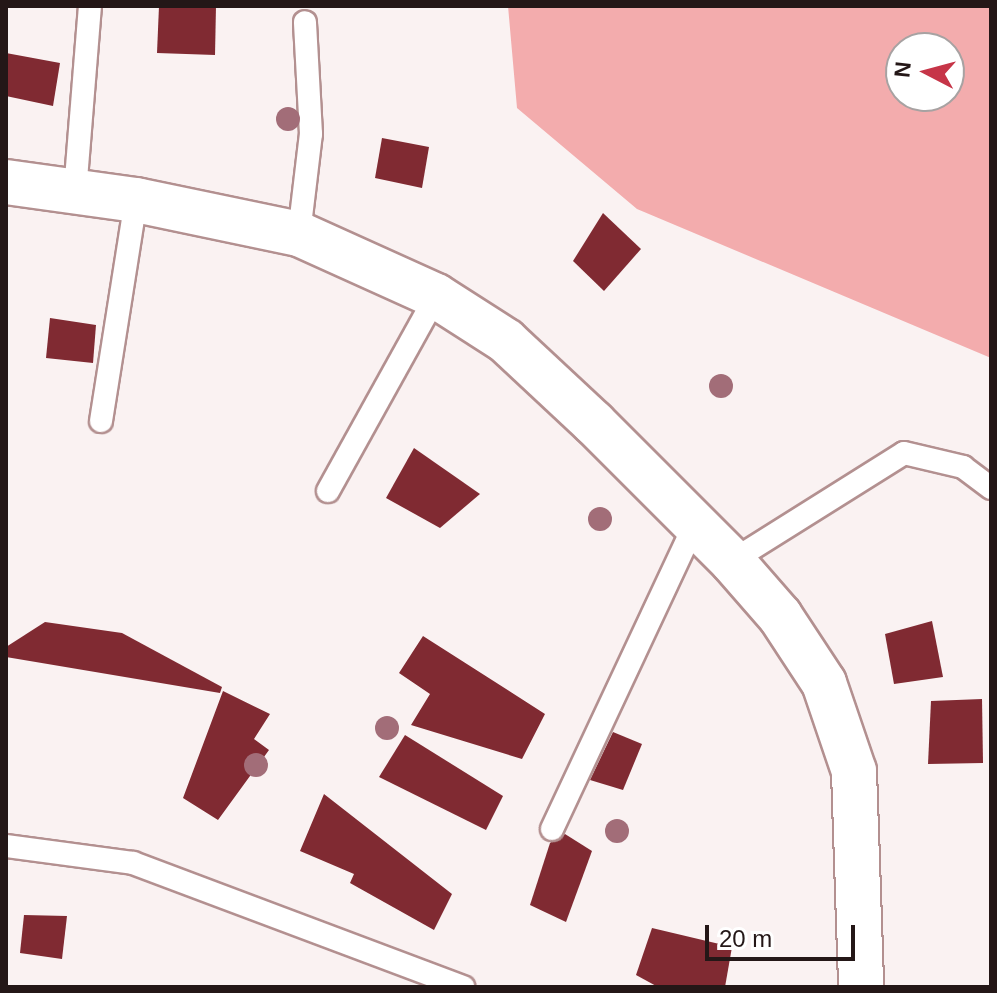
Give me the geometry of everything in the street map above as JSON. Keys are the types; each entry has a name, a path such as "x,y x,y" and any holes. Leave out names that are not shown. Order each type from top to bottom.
{"street":[{"path":"6,182 136,200 299,234 436,296 506,341 696,522 780,616 824,683 854,771 861,987"}],"lane":[{"path":"75,192 90,6"},
{"path":"299,234 311,134 305,22"},
{"path":"101,421 136,200"},
{"path":"328,491 436,296"},
{"path":"732,561 904,453 963,467 991,488"},
{"path":"552,829 696,522"},
{"path":"6,846 133,863 463,987"}],"shaded area":[{"path":"508,6 991,6 991,358 637,209 517,108"}],"building":[{"path":"159,6 216,6 215,55 157,53"},
{"path":"6,53 60,63 53,106 6,96"},
{"path":"382,138 429,147 422,188 375,178"},
{"path":"603,213 641,249 604,291 573,261"},
{"path":"50,318 96,325 93,363 46,358"},
{"path":"414,448 480,494 440,528 386,498"},
{"path":"932,621 943,677 894,684 885,634"},
{"path":"45,622 122,633 222,687 220,693 6,657 6,647"},
{"path":"423,636 545,714 522,759 411,725 430,694 399,673"},
{"path":"223,691 270,714 254,739 269,750 218,820 183,798"},
{"path":"982,699 983,763 928,764 931,701"},
{"path":"613,732 642,744 623,790 590,780"},
{"path":"405,735 503,796 486,830 379,777"},
{"path":"324,794 452,894 434,930 350,883 354,874 300,851"},
{"path":"565,834 592,851 566,922 530,905 550,843"},
{"path":"24,915 67,916 62,959 20,953"},
{"path":"652,928 732,947 725,987 658,987 636,975"}]}
